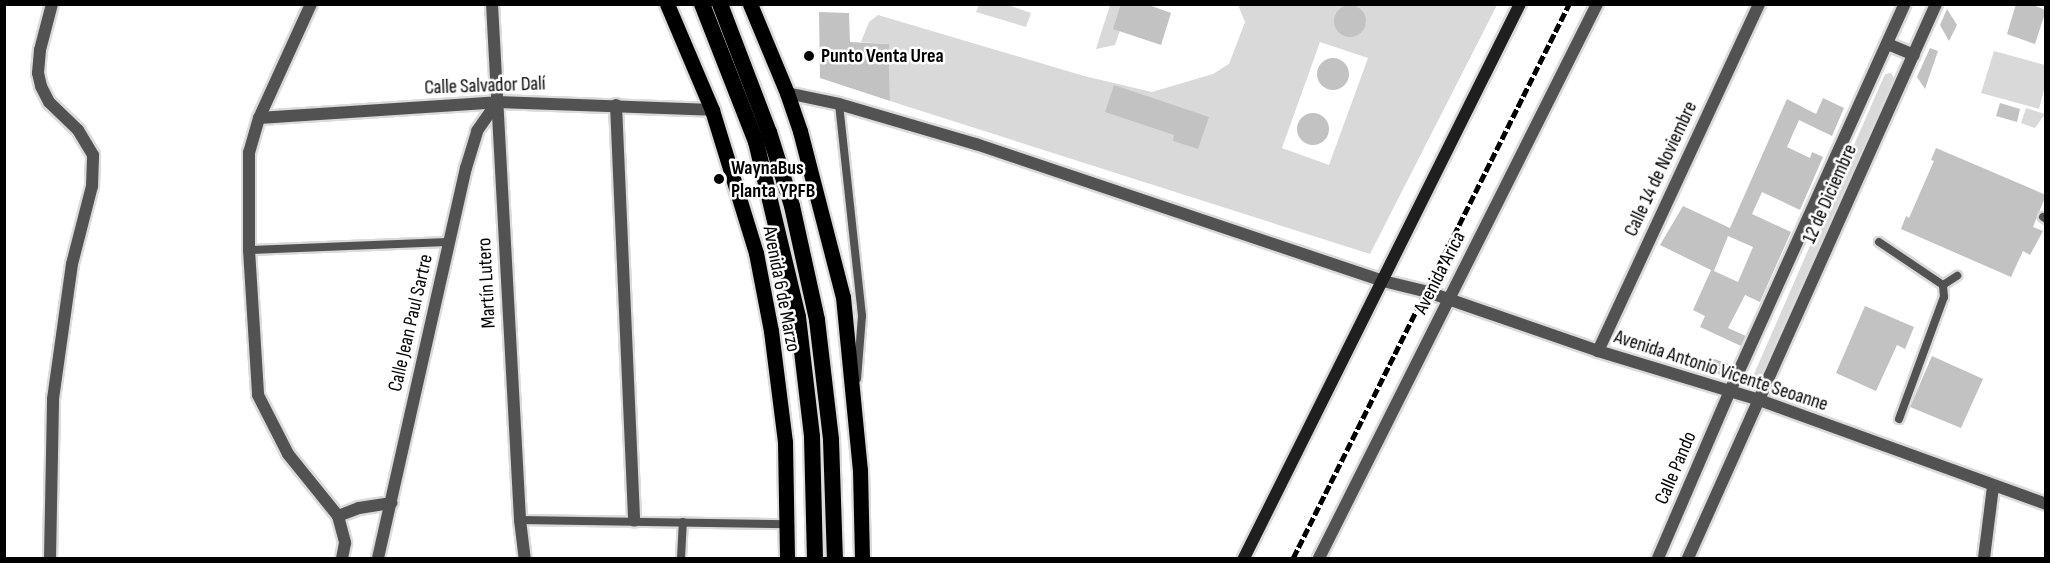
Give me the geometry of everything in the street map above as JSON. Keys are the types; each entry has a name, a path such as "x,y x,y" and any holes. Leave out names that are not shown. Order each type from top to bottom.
{"highway":[{"name":"Avenida 6 de Marzo","path":"702,4 756,142 798,317 812,436 815,558"},
{"name":"Avenida 6 de Marzo","path":"720,4 769,132 792,206 817,320 831,440 835,558"}],"main road":[{"name":"Avenida 6 de Marzo","path":"667,4 712,110 756,253 771,331 785,442 787,558"},
{"path":"750,4 787,93 814,182 843,297 855,401 860,470 862,558"},
{"path":"1244,558 1520,4"}],"street":[{"path":"50,558 53,399 72,264 92,186 93,155 78,130 49,102 41,86 38,73 40,50 52,4"},
{"path":"311,4 259,118 249,152 249,250 258,396 288,454 338,516 345,543 342,558"},
{"name":"Martín Lutero","path":"492,4 520,520 525,558"},
{"name":"Avenida Arica","path":"1319,558 1597,4"},
{"name":"Calle 14 de Noviembre","path":"1598,351 1759,4"},
{"name":"12 de Diciembre","path":"1730,393 1905,4"},
{"name":"12 de Diciembre","path":"1759,400 1936,4"},
{"path":"1888,44 1914,55"},
{"name":"Avenida Antonio Vicente Seoanne","path":"787,93 839,105 976,144 1383,281 1428,292 1448,301 1598,351 1759,400 1993,487 2046,504"},
{"name":"Calle Salvador Dalí","path":"259,118 497,102 712,110"},
{"name":"Calle Jean Paul Sartre","path":"378,558 466,168 477,131 497,102"},
{"path":"616,105 634,521"},
{"name":"Calle Pando","path":"1659,558 1730,393"},
{"path":"1688,558 1759,400"},
{"path":"1984,558 1993,487"},
{"path":"338,516 359,508 392,503"}],"lane":[{"path":"839,105 862,316 855,401"},
{"path":"249,250 449,242"},
{"path":"1879,242 1942,285 1944,297 1899,419"},
{"path":"1942,285 1957,276"},
{"path":"520,520 788,524"},
{"path":"681,558 683,522"}],"shaded area":[{"path":"1005,4 1031,13 1026,27 976,12 979,5"},
{"path":"1110,5 1129,5 1115,45 1096,49"},
{"path":"1238,5 1497,5 1370,254 890,101 889,44 861,42 869,22 878,15 1084,76 1152,92 1213,74 1229,64 1245,22","holes":["1320,42 1368,58 1329,165 1282,148"]},
{"path":"1994,51 2045,65 2045,85 2039,109 1981,93"},
{"path":"1891,73 1894,78 1759,385 1753,385 1751,381 1885,74"},
{"path":"2026,108 2045,114 2035,128 2021,123"}],"building":[{"path":"1121,4 1146,4 1171,13 1161,45 1113,29"},
{"path":"2016,4 2030,4 2046,10 2035,44 2007,34"},
{"path":"1350,5 1361,10 1366,21 1361,32 1350,37 1339,32 1334,21 1339,10"},
{"path":"1947,9 1957,25 1949,41 1940,25"},
{"path":"819,12 849,13 850,42 889,44 890,101 820,78"},
{"path":"1930,48 1938,51 1925,89 1917,77"},
{"path":"1333,58 1344,63 1349,74 1344,85 1333,90 1322,85 1317,74 1322,63"},
{"path":"1114,85 1209,117 1198,149 1173,141 1174,135 1105,112"},
{"path":"1823,98 1844,108 1832,136 1799,120 1787,147 1810,158 1812,152 1823,157 1800,210 1762,192 1752,214 1791,232 1760,302 1745,295 1728,328 1746,336 1741,346 1700,327 1705,316 1693,310 1711,270 1660,245 1683,206 1730,228 1787,99 1816,114","holes":["1728,236 1753,247 1738,282 1714,271"]},
{"path":"2000,103 2020,109 2017,122 1996,116"},
{"path":"1313,113 1324,118 1329,129 1324,140 1313,145 1302,140 1297,129 1302,118"},
{"path":"1936,148 2046,195 2033,227 2043,231 2030,255 2023,251 2011,277 1901,229 1906,216 1909,218 1934,161 1931,160"},
{"path":"1865,306 1914,327 1905,349 1897,345 1876,391 1836,373"},
{"path":"1932,356 1983,379 1961,428 1910,407"},
{"path":"1711,358 1732,365 1729,374 1724,376 1706,370"}],"railway":[{"path":"1293,558 1569,4"}],"place":[{"name":"Punto Venta Urea","path":"809,56"},
{"name":"WaynaBus Planta YPFB","path":"719,179"}]}
